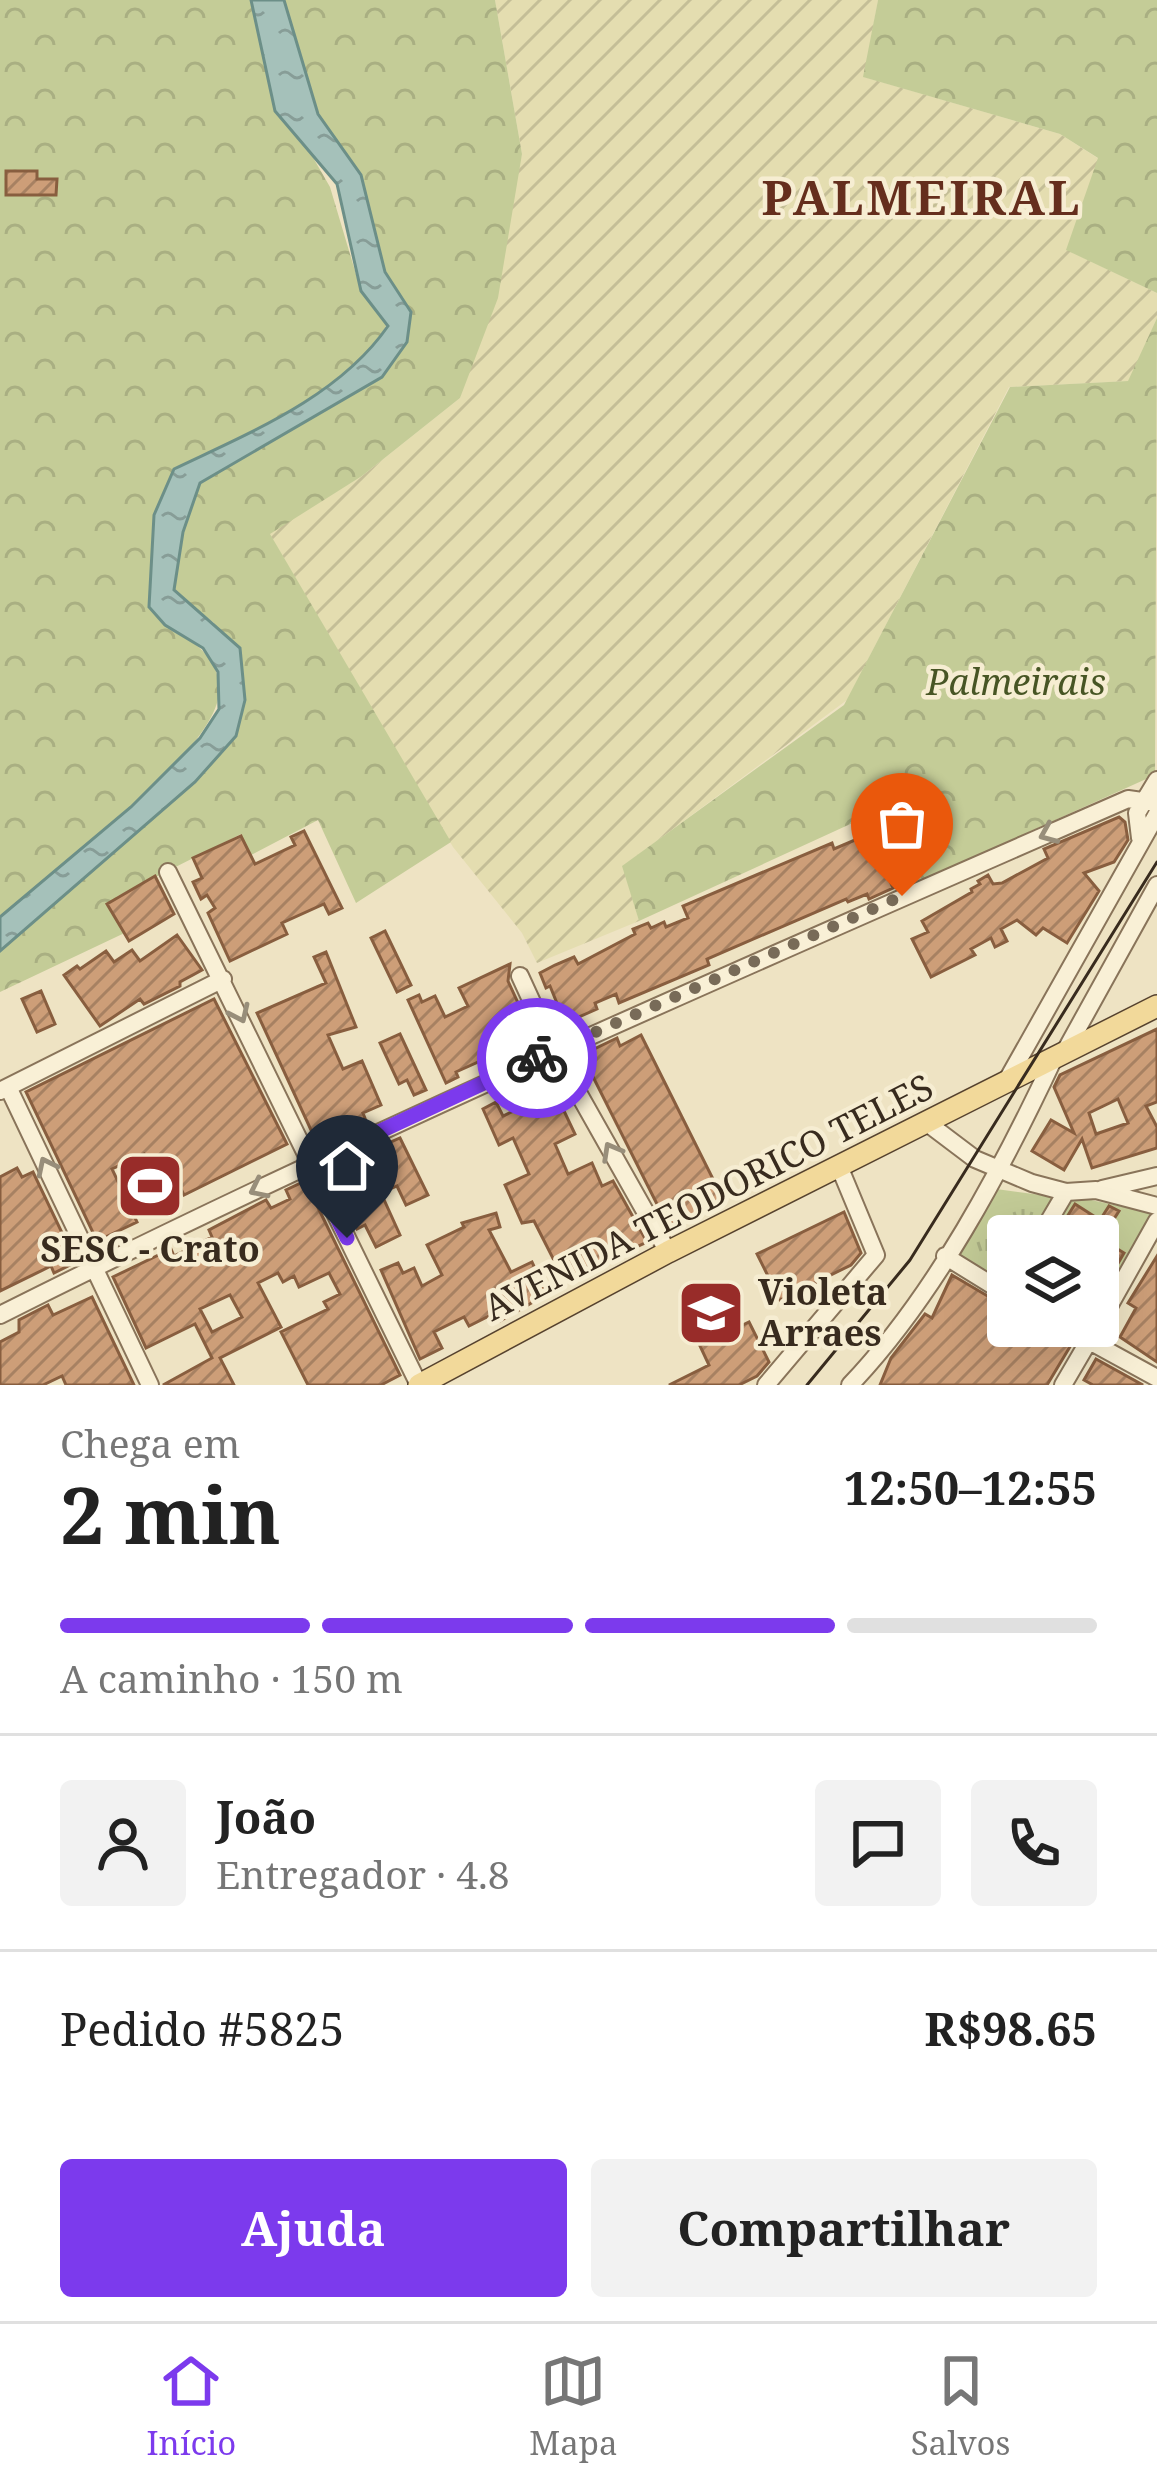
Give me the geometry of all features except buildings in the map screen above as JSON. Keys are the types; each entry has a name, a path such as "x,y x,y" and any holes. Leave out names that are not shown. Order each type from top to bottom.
{"main road":[{"name":"AVENIDA TEODORICO TELES","path":"419,1385 668,1252 1157,1006"}],"street":[{"path":"1141,838 1137,814 1150,801 1157,780"},
{"path":"0,1315 554,1050 1128,800 1150,801"},
{"path":"1006,1082 1157,814"},
{"path":"168,872 419,1385"},
{"path":"850,1385 888,1340 1000,1172 1059,1055 1157,885"},
{"path":"520,976 554,1050 668,1252"},
{"path":"150,1385 4,1089 223,979"},
{"path":"926,1122 949,1143 1000,1172 1066,1192 1157,1176"},
{"path":"766,1385 876,1255 839,1166"},
{"path":"1096,1190 1157,1206"},
{"path":"1052,1215 1066,1192"},
{"path":"1119,1288 1157,1221"},
{"path":"945,1256 987,1280"},
{"path":"1063,1385 1086,1347"},
{"path":"1116,1347 1157,1378"}],"shaded area":[{"path":"495,0 878,0 864,77 1060,134 1099,159 1067,250 1157,293 1157,318 1129,381 1009,387 847,700 623,866 639,921 537,963 522,933 453,847 269,533 362,476 460,398 522,154"}],"green space":[{"path":"0,0 251,0 275,111 311,154 330,187 361,291 393,308 380,335 332,384 266,424 173,469 165,625 203,651 215,669 219,693 210,718 161,780 0,918"},
{"path":"284,0 495,0 522,154 498,298 460,398 362,476 270,534 451,842 356,903 318,820 251,855 241,834 116,897 133,929 0,992 0,951 195,782 236,736 214,623 174,591 183,532 200,483 382,377 411,312 385,272 361,175 318,114"},
{"path":"878,0 1157,0 1157,293 1066,250 1098,158 1060,134 863,77"},
{"name":"Palmeirais","path":"1157,318 1155,775 900,890 870,815 639,921 622,866 844,705 1010,387 1128,381"},
{"path":"996,1189 1056,1197 1044,1215 987,1215 987,1274 957,1257"},
{"path":"1073,1196 1155,1214 1119,1271 1119,1215 1063,1215"}],"water":[{"path":"251,0 284,0 318,114 361,175 385,272 411,312 407,342 382,377 200,483 183,532 174,590 240,648 245,700 236,736 195,782 0,951 0,917 131,807 200,738 219,709 218,672 203,648 165,625 149,607 154,515 174,469 262,427 319,393 368,351 388,326 361,291 337,184 275,111"}],"tram line":[{"path":"807,1385 910,1260 1157,862"}],"way so far":[{"path":"537,1058 902,896"}],"place":[{"name":"SESC - Crato","path":"150,1186"},
{"name":"Violeta Arraes","path":"711,1313"}],"district":[{"name":"PALMEIRAL","path":"922,198"}],"route":[{"path":"347,1238 310,1164 537,1058"}]}
